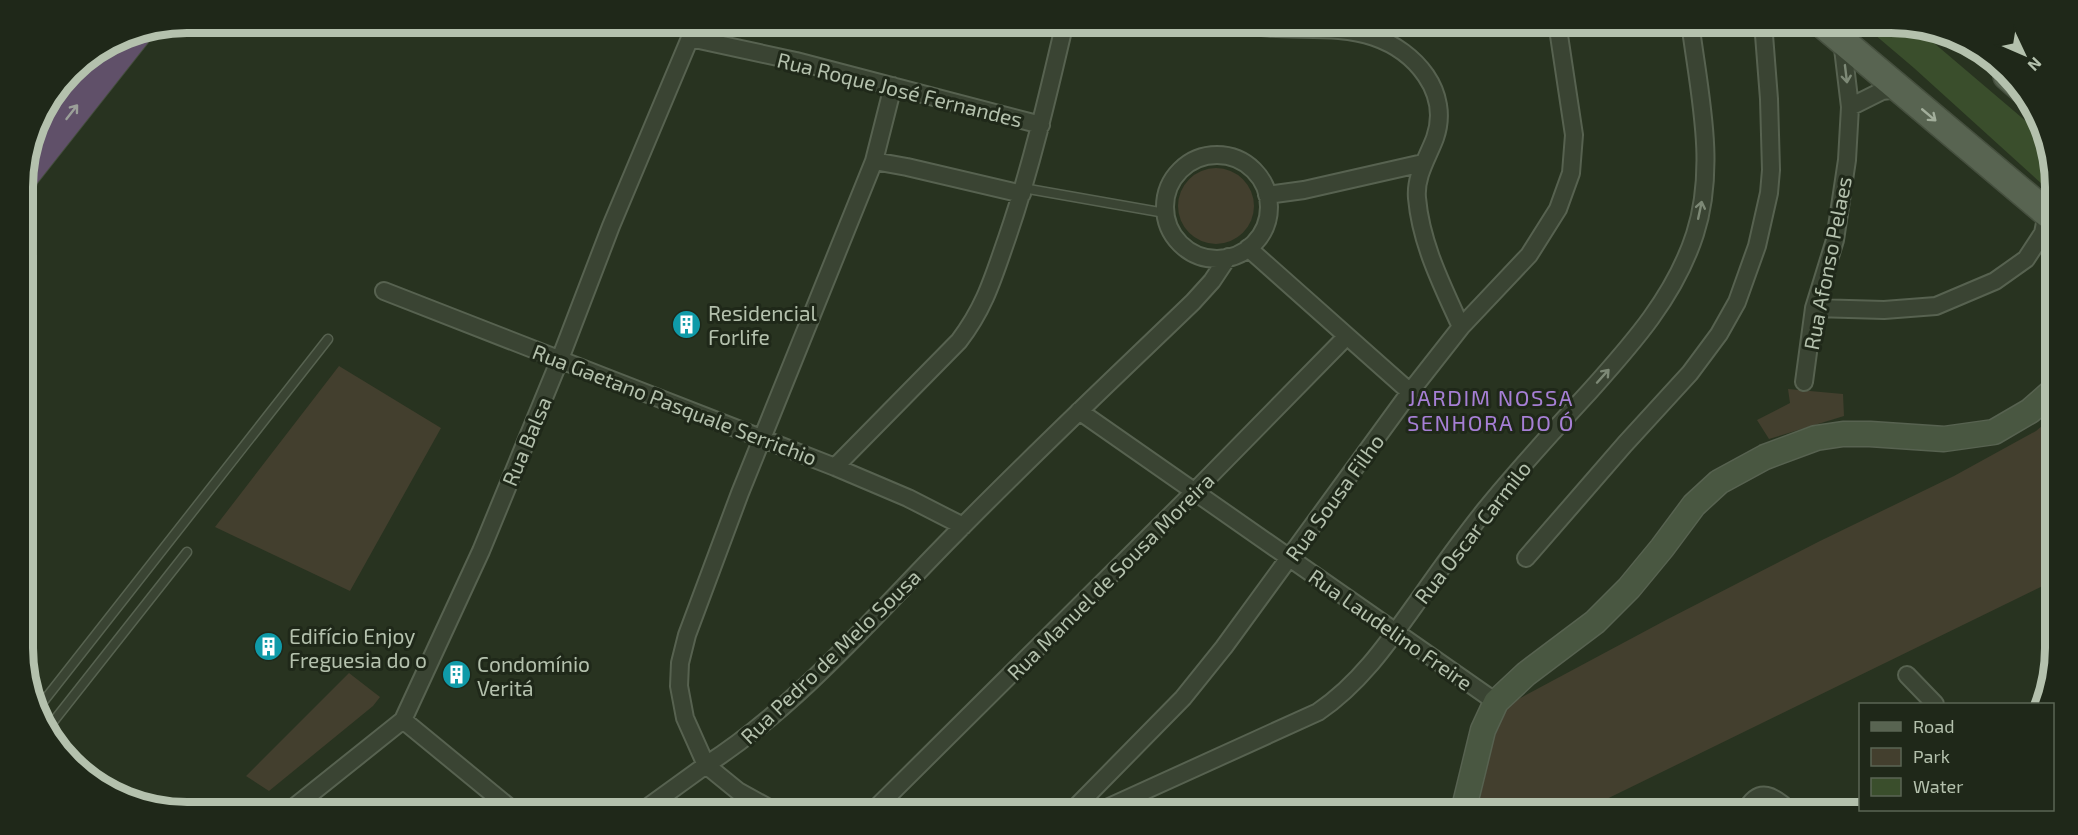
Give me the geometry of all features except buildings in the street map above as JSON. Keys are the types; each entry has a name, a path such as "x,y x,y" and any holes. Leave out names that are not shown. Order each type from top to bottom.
{"highway":[{"path":"36,159 124,47"}],"main road":[{"path":"1833,33 2045,212"},
{"path":"1465,802 1483,730 1496,702 1526,674 1595,622 1629,588 1694,505 1719,482 1765,457 1816,438 1843,434 1870,434 1944,439 1994,432 2030,411 2045,398"}],"street":[{"name":"Rua Balsa","path":"302,802 403,720 481,551 560,359 611,226 692,33"},
{"path":"835,467 959,341 986,300 1023,191 1062,33"},
{"path":"1359,33 1397,47 1414,60 1427,75 1434,89 1439,120 1435,138 1423,163 1417,194 1419,218 1425,242 1461,327"},
{"name":"Rua Sousa Filho","path":"1081,802 1183,698 1224,647 1410,392 1461,327 1529,255 1558,209 1571,173 1574,135 1559,33"},
{"name":"Rua Oscar Carmilo","path":"1120,802 1317,712 1338,698 1358,679 1395,633 1486,509 1632,344 1661,306 1682,270 1698,223 1703,196 1706,153 1691,33"},
{"path":"1526,558 1690,373 1719,334 1737,302 1757,246 1769,193 1771,170 1769,99 1764,33"},
{"name":"Rua Roque José Fernandes","path":"690,38 796,61 1041,125"},
{"name":"Rua Afonso Pelaes","path":"1804,382 1814,308 1835,240 1847,160 1850,107 1842,40"},
{"path":"758,802 738,791 706,765 685,718 679,686 680,663 687,635 761,439 874,161 893,86"},
{"path":"1850,107 1882,91 1898,89"},
{"path":"1217,154 1234,157 1249,166 1261,179 1267,195 1266,224 1259,237 1248,248 1228,257 1211,258 1197,255 1185,248 1175,238 1165,213 1166,196 1172,179 1184,166 1199,158 1217,154"},
{"path":"874,161 1023,191"},
{"path":"1267,195 1304,190 1423,163"},
{"path":"1814,308 1884,310 1936,306 1995,281 2026,259 2045,227"},
{"path":"1248,248 1410,392"},
{"name":"Rua Pedro de Melo Sousa","path":"655,802 754,732 843,649 963,526 1193,302 1212,281 1228,257"},
{"name":"Rua Gaetano Pasquale Serrichio","path":"384,291 835,467 908,498 963,526"},
{"name":"Rua Manuel de Sousa Moreira","path":"882,802 1194,492 1346,337"},
{"name":"Rua Laudelino Freire","path":"1080,411 1496,702"},
{"path":"1907,675 1933,703"},
{"path":"403,720 503,802"},
{"path":"1752,802 1760,795 1768,796 1778,802"}],"lane":[{"path":"1023,191 1165,213"},
{"path":"43,702 328,339"},
{"path":"53,722 188,552"}],"green space":[{"path":"1216,168 1230,171 1243,179 1251,192 1254,206 1251,220 1243,233 1230,241 1216,244 1202,241 1189,233 1181,220 1178,206 1181,192 1189,179 1202,171"},
{"path":"339,366 441,428 350,591 215,527"},
{"path":"1788,389 1843,394 1844,416 1769,439 1757,420 1790,403"},
{"path":"2045,423 2045,585 1600,802 1479,802 1494,736 1509,704 1666,620 1954,476 2036,431"},
{"path":"349,673 380,697 373,706 269,791 246,776"}],"water":[{"path":"1873,33 1901,33 1928,38 2032,127 2040,147 2045,187"}],"place":[{"name":"Residencial Forlife","path":"687,324"},
{"name":"Edifício Enjoy Freguesia do o","path":"268,647"},
{"name":"Condomínio Veritá","path":"456,675"}],"district":[{"name":"JARDIM NOSSA SENHORA DO Ó","path":"1491,410"}]}
